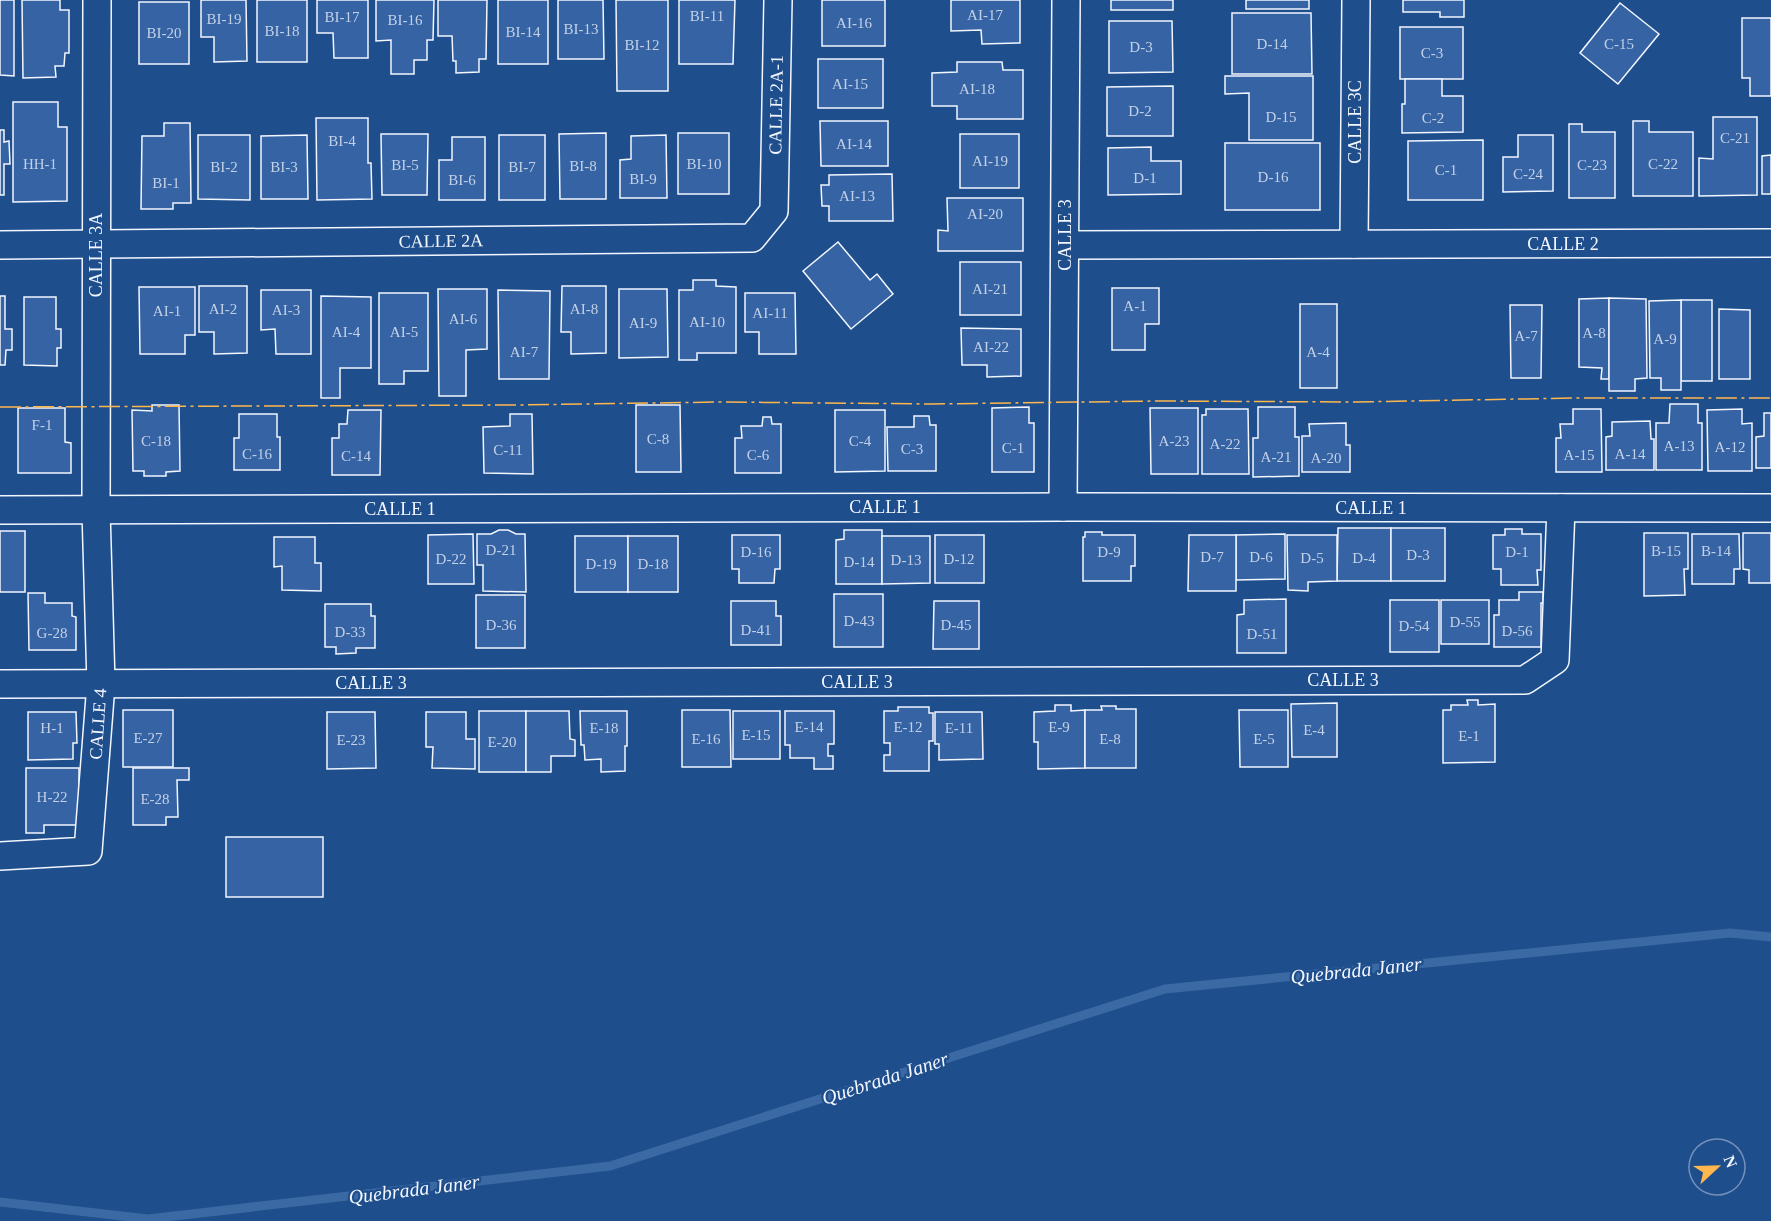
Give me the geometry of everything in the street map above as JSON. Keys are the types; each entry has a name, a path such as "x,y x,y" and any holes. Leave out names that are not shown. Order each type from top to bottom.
{"street":[{"name":"CALLE 3A","path":"96,510 97,0"},
{"name":"CALLE 2A-1","path":"774,211 778,0"},
{"name":"CALLE 3","path":"1063,507 1066,0"},
{"name":"CALLE 3C","path":"1354,244 1356,0"},
{"name":"CALLE 2A","path":"96,244 752,238 774,211"},
{"name":"CALLE 2","path":"1065,245 1771,243"},
{"path":"0,244 96,244"},
{"name":"CALLE 3","path":"0,684 1526,680 1555,660 1561,508"},
{"name":"CALLE 1","path":"0,510 1771,508"},
{"name":"CALLE 4","path":"0,856 88,851 101,684 96,510"}],"building":[{"path":"0,0 14,0 14,76 0,75"},
{"path":"22,0 60,0 60,10 69,10 69,53 65,53 64,66 55,66 56,77 23,78"},
{"path":"201,0 246,0 247,61 214,62 214,37 201,37"},
{"path":"257,0 307,0 307,62 257,62"},
{"path":"317,0 368,0 368,58 334,58 333,33 317,33"},
{"path":"376,0 434,0 433,40 427,40 427,60 414,60 414,74 391,74 391,40 376,41"},
{"path":"438,0 487,0 486,59 479,59 479,72 456,73 452,36 438,36"},
{"path":"498,0 548,0 548,64 498,64"},
{"path":"558,0 603,0 604,59 558,59"},
{"path":"616,0 668,0 668,91 617,91"},
{"path":"679,0 735,0 733,64 679,64"},
{"path":"822,0 885,0 885,46 822,46"},
{"path":"951,0 1020,0 1020,43 982,44 981,30 951,31"},
{"path":"1111,0 1173,0 1173,10 1111,10"},
{"path":"1246,0 1309,0 1309,9 1246,9"},
{"path":"1403,0 1464,0 1464,17 1440,17 1440,12 1403,12"},
{"path":"139,2 189,2 189,64 139,64"},
{"path":"1620,3 1659,34 1618,84 1580,53"},
{"path":"1232,13 1311,13 1312,74 1232,74"},
{"path":"1742,18 1771,18 1771,96 1750,96 1750,78 1742,78"},
{"path":"1109,21 1172,21 1173,72 1109,73"},
{"path":"1400,27 1463,27 1463,79 1400,79"},
{"path":"818,59 883,59 883,108 818,108"},
{"path":"957,62 1002,62 1003,70 1023,70 1023,119 957,119 957,106 932,106 932,73 957,72"},
{"path":"1225,76 1313,76 1313,140 1249,140 1249,93 1225,94"},
{"path":"1405,79 1442,79 1442,96 1463,96 1463,132 1402,133"},
{"path":"1173,86 1173,136 1107,136 1107,87"},
{"path":"13,102 58,102 58,127 67,127 67,201 13,202"},
{"path":"1713,117 1757,117 1757,195 1699,196 1699,158 1713,159"},
{"path":"316,118 368,118 368,163 371,163 372,199 317,200"},
{"path":"820,121 888,121 888,166 821,166"},
{"path":"1633,121 1649,121 1649,132 1693,132 1693,196 1633,196"},
{"path":"164,123 190,123 191,203 173,203 173,209 141,209 142,136 164,136"},
{"path":"1569,124 1582,124 1582,132 1615,132 1615,198 1569,198"},
{"path":"0,130 4,130 4,142 9,141 10,164 4,164 4,195 0,195"},
{"path":"606,133 606,199 560,199 559,134"},
{"path":"678,133 729,133 729,194 678,194"},
{"path":"381,134 428,134 427,195 382,195"},
{"path":"960,134 1019,134 1019,188 960,188"},
{"path":"198,135 250,135 250,200 198,199"},
{"path":"307,135 308,199 261,199 261,136"},
{"path":"499,135 545,135 545,200 499,200"},
{"path":"666,135 667,198 620,198 620,160 631,159 631,136"},
{"path":"1518,135 1553,135 1553,191 1503,192 1503,157 1518,157"},
{"path":"452,137 485,137 485,200 439,200 439,160 452,160"},
{"path":"1483,140 1483,200 1408,200 1408,141"},
{"path":"1225,143 1320,143 1320,210 1225,210"},
{"path":"1151,147 1151,161 1181,161 1181,194 1108,195 1108,148"},
{"path":"1771,155 1771,194 1762,194 1762,156"},
{"path":"892,174 893,221 829,221 829,206 822,206 821,185 829,185 829,175"},
{"path":"947,198 1023,198 1023,251 938,251 938,230 948,231"},
{"path":"838,242 870,280 877,274 893,294 851,329 803,271"},
{"path":"960,262 1021,262 1021,315 960,315"},
{"path":"693,280 716,280 716,286 736,287 736,353 697,353 697,360 679,360 679,290 693,290"},
{"path":"199,286 247,286 247,353 214,354 214,332 199,332"},
{"path":"562,286 606,286 606,353 571,354 571,332 561,332"},
{"path":"139,287 195,287 195,335 185,335 185,354 140,354"},
{"path":"1112,288 1159,288 1159,324 1145,324 1145,350 1112,350"},
{"path":"438,289 487,289 487,349 466,350 466,396 439,396"},
{"path":"619,289 667,289 668,357 619,358"},
{"path":"261,290 311,290 311,354 276,354 275,329 261,330"},
{"path":"498,290 550,291 549,379 499,379"},
{"path":"379,293 428,293 428,371 404,371 404,384 379,384"},
{"path":"745,293 795,293 796,354 759,354 759,332 745,332"},
{"path":"0,296 5,296 5,329 12,329 12,350 6,350 5,365 0,365"},
{"path":"321,296 371,297 371,368 340,368 340,398 321,398"},
{"path":"24,297 56,297 56,329 61,329 61,348 57,348 57,366 24,365"},
{"path":"1609,298 1609,379 1601,379 1602,368 1579,367 1579,299"},
{"path":"1609,298 1646,299 1647,378 1635,379 1635,391 1609,391"},
{"path":"1681,300 1712,300 1712,381 1681,381"},
{"path":"1681,300 1681,390 1661,390 1661,378 1650,378 1649,301"},
{"path":"1300,304 1337,304 1337,388 1300,388"},
{"path":"1510,305 1542,305 1541,378 1511,378"},
{"path":"1719,309 1750,310 1750,379 1719,379"},
{"path":"961,328 1021,329 1021,376 987,377 987,365 962,365"},
{"path":"1670,404 1698,404 1698,423 1702,423 1702,470 1656,470 1656,423 1669,423"},
{"path":"152,405 179,405 180,471 166,472 166,476 144,476 144,471 133,471 132,410 152,411"},
{"path":"636,405 680,405 681,472 636,472"},
{"path":"1029,407 1029,423 1034,423 1034,472 992,472 992,408"},
{"path":"1258,407 1295,407 1295,437 1299,437 1299,476 1253,477 1253,438 1258,438"},
{"path":"18,408 65,408 65,442 71,443 71,473 18,473"},
{"path":"1150,408 1198,408 1198,474 1151,474"},
{"path":"1206,409 1248,409 1249,474 1202,474 1202,415 1206,415"},
{"path":"1573,409 1601,409 1602,472 1556,472 1556,438 1561,438 1560,424 1573,424"},
{"path":"1742,409 1742,424 1752,423 1752,471 1708,471 1707,410"},
{"path":"348,410 381,410 380,475 332,475 332,438 339,438 339,424 347,424"},
{"path":"835,410 885,410 885,471 835,472"},
{"path":"1764,413 1771,413 1771,468 1756,468 1756,437 1764,436"},
{"path":"239,414 277,414 280,470 234,470 234,438 239,438"},
{"path":"510,414 532,414 533,474 484,473 483,427 510,426"},
{"path":"914,416 929,416 930,425 936,425 936,471 888,471 887,427 914,427"},
{"path":"763,417 771,417 772,424 781,424 781,473 735,473 735,438 742,438 741,426 762,426"},
{"path":"1650,421 1651,439 1654,439 1654,470 1606,470 1606,437 1612,436 1612,422"},
{"path":"1346,423 1346,445 1350,445 1350,472 1302,472 1302,436 1310,436 1309,424"},
{"path":"1338,528 1391,528 1391,581 1337,581"},
{"path":"1391,528 1445,528 1445,581 1391,581"},
{"path":"1505,529 1522,529 1522,534 1541,534 1541,570 1537,570 1538,585 1501,585 1501,569 1493,569 1493,535 1505,535"},
{"path":"499,530 525,534 526,592 483,591 483,565 477,565 477,534 491,534"},
{"path":"844,530 882,530 882,584 836,584 836,540 844,539"},
{"path":"0,531 25,531 25,592 0,592"},
{"path":"1085,532 1102,532 1102,535 1135,535 1135,566 1131,566 1131,581 1083,581"},
{"path":"1644,533 1688,533 1688,569 1684,569 1685,595 1644,596"},
{"path":"1743,533 1771,533 1771,583 1749,583 1749,570 1743,569"},
{"path":"473,534 474,584 428,584 428,535"},
{"path":"1285,534 1285,579 1236,580 1236,535"},
{"path":"1692,534 1739,534 1740,569 1734,569 1734,584 1692,584"},
{"path":"732,535 780,535 780,569 775,569 774,583 739,583 739,569 732,569"},
{"path":"935,535 984,535 984,583 935,583"},
{"path":"1189,535 1236,535 1236,591 1188,591"},
{"path":"1287,535 1337,535 1337,581 1308,582 1308,591 1288,590"},
{"path":"575,536 628,536 628,592 575,592"},
{"path":"628,536 678,536 678,592 628,592"},
{"path":"882,536 930,536 930,583 882,584"},
{"path":"274,537 315,537 315,563 321,563 321,591 282,590 282,566 274,567"},
{"path":"1519,592 1543,592 1541,647 1494,647 1494,615 1499,615 1499,600 1519,600"},
{"path":"28,593 45,593 45,603 72,603 72,616 76,617 76,650 29,650"},
{"path":"834,594 883,594 883,647 834,647"},
{"path":"476,595 525,595 525,648 476,648"},
{"path":"1286,599 1286,653 1237,653 1237,615 1244,614 1244,600"},
{"path":"1390,600 1439,600 1439,652 1390,652"},
{"path":"1441,600 1489,600 1489,644 1441,644"},
{"path":"731,601 776,601 776,616 781,616 781,645 731,645"},
{"path":"934,601 979,601 979,649 933,649"},
{"path":"325,604 371,604 371,616 375,616 375,648 356,648 356,653 336,654 336,647 325,647"},
{"path":"1467,700 1478,700 1478,705 1495,704 1495,762 1443,763 1443,710 1451,710 1451,705 1468,705"},
{"path":"1337,703 1337,757 1292,757 1291,704"},
{"path":"1055,705 1071,705 1071,711 1085,710 1085,768 1038,769 1038,742 1034,742 1034,712 1055,711"},
{"path":"1101,706 1136,709 1136,768 1085,768 1085,710 1102,710"},
{"path":"898,707 929,707 929,713 933,713 933,741 929,741 929,771 884,771 884,755 890,755 890,743 884,743 884,711 898,711"},
{"path":"123,710 173,710 173,767 123,767"},
{"path":"682,710 730,710 731,767 682,767"},
{"path":"1239,710 1288,710 1288,767 1240,767"},
{"path":"479,711 526,711 526,772 479,772"},
{"path":"526,711 569,711 570,739 575,740 575,756 551,756 551,772 526,772"},
{"path":"580,711 627,711 625,771 601,772 601,759 585,760 584,745 581,745"},
{"path":"733,711 780,711 780,759 733,759"},
{"path":"785,711 834,711 834,744 828,744 828,756 833,756 833,769 814,769 814,758 790,758 790,745 785,745"},
{"path":"28,712 76,712 77,743 73,743 73,759 28,760"},
{"path":"327,712 375,712 376,768 327,769"},
{"path":"426,712 466,712 466,739 475,739 475,769 432,768 433,747 426,747"},
{"path":"935,712 982,712 983,759 939,760 939,744 935,744"},
{"path":"26,768 79,768 79,825 44,825 44,833 26,833"},
{"path":"133,768 189,768 189,780 177,780 178,817 166,817 166,825 133,825"},
{"path":"226,837 323,837 323,897 226,897"}],"waterway":[{"name":"Quebrada Janer","path":"0,1202 148,1219 610,1166 1165,989 1730,933 1771,937"}],"power":[{"path":"0,407 720,402 932,404 1157,401 1354,402 1575,398 1771,398"}]}
